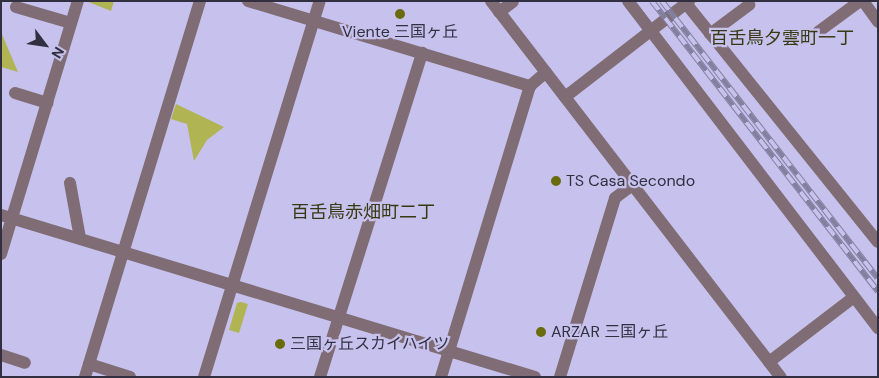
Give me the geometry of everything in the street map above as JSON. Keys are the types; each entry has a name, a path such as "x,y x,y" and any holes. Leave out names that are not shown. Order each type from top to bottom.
{"street":[{"path":"1,254 7,216 47,103 78,1"},
{"path":"85,377 200,1"},
{"path":"248,1 530,86"},
{"path":"204,377 320,1"},
{"path":"491,1 781,377"},
{"path":"628,1 654,28 711,112 878,328"},
{"path":"818,32 861,1 878,22"},
{"path":"499,12 513,2"},
{"path":"565,97 624,47 654,28 685,3 878,242"},
{"path":"710,34 749,5"},
{"path":"16,7 71,23"},
{"path":"320,377 422,53"},
{"path":"441,377 530,86 546,72"},
{"path":"15,93 47,103"},
{"path":"70,183 80,238"},
{"path":"560,377 615,198 632,185"},
{"path":"7,216 535,377"},
{"path":"769,362 854,298"},
{"path":"1,355 25,363"},
{"path":"89,364 130,377"}],"green space":[{"path":"86,1 114,1 111,11"},
{"path":"1,32 18,72 1,67"},
{"path":"176,104 224,127 207,140 194,161 187,124 171,119"},
{"path":"237,303 248,304 239,333 229,330"}],"railway":[{"path":"652,1 878,291"},
{"path":"662,1 878,278"}],"place":[{"name":"Viente 三国ヶ丘","path":"400,14"},
{"name":"TS Casa Secondo","path":"556,181"},
{"name":"ARZAR 三国ヶ丘","path":"541,332"},
{"name":"三国ヶ丘スカイハイツ","path":"280,344"}],"district":[{"name":"百舌鳥夕雲町一丁","path":"782,38"},
{"name":"百舌鳥赤畑町二丁","path":"363,212"}]}
